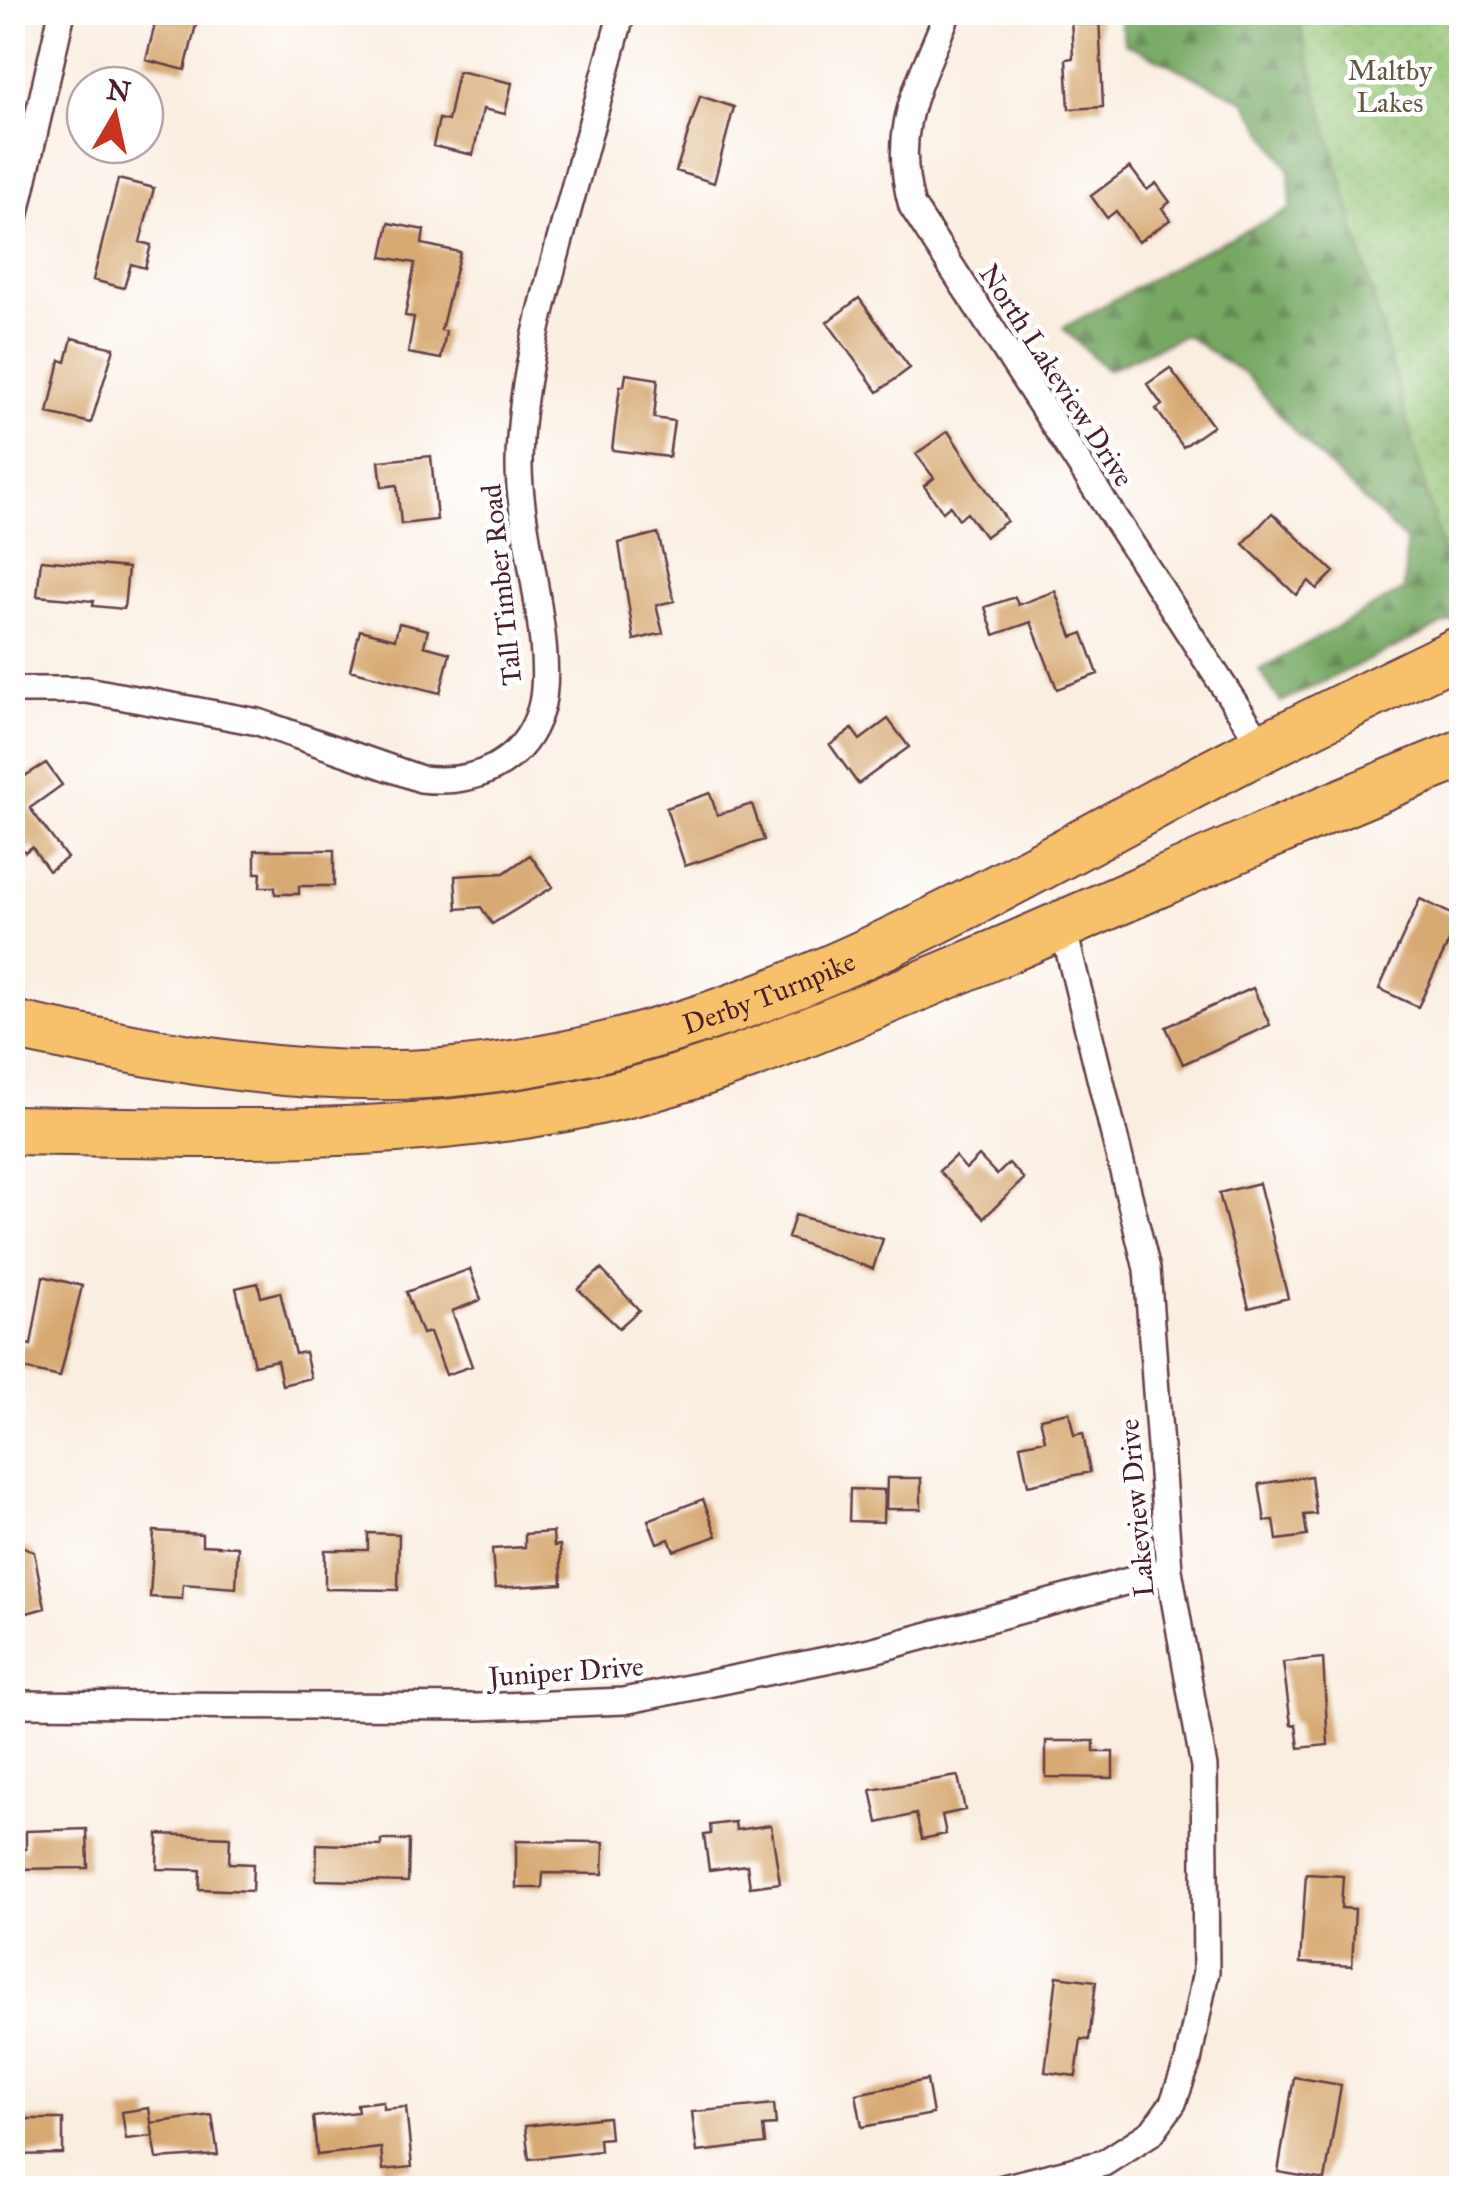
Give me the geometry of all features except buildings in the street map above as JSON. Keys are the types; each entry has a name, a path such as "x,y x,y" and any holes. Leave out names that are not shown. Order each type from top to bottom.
{"highway":[{"name":"Derby Turnpike","path":"12,1025 123,1048 292,1073 440,1073 596,1052 760,1001 923,929 1263,747 1462,650"},
{"name":"Derby Turnpike","path":"12,1130 272,1133 390,1129 627,1094 755,1053 1064,927 1328,807 1462,754"}],"street":[{"path":"12,231 62,12"},
{"name":"Tall Timber Road","path":"12,690 87,690 258,722 421,779 449,782 508,762 526,740 540,710 545,680 523,527 519,465 523,397 552,270 622,12"},
{"name":"North Lakeview Drive","path":"948,12 902,129 901,167 912,206 1263,747"},
{"name":"Lakeview Drive","path":"1002,2188 1122,2155 1164,2119 1179,2087 1198,2021 1208,1922 1204,1766 1169,1570 1147,1269 1064,927"},
{"name":"Juniper Drive","path":"12,1704 478,1707 624,1701 870,1652 1169,1570"}],"green space":[{"path":"1118,13 1461,13 1461,616 1281,702 1259,670 1404,590 1406,541 1297,435 1247,376 1185,335 1107,370 1063,328 1190,257 1291,209 1289,169 1245,101 1125,43"},
{"name":"Maltby Lakes","path":"1296,13 1461,13 1462,583 1452,587"}]}
